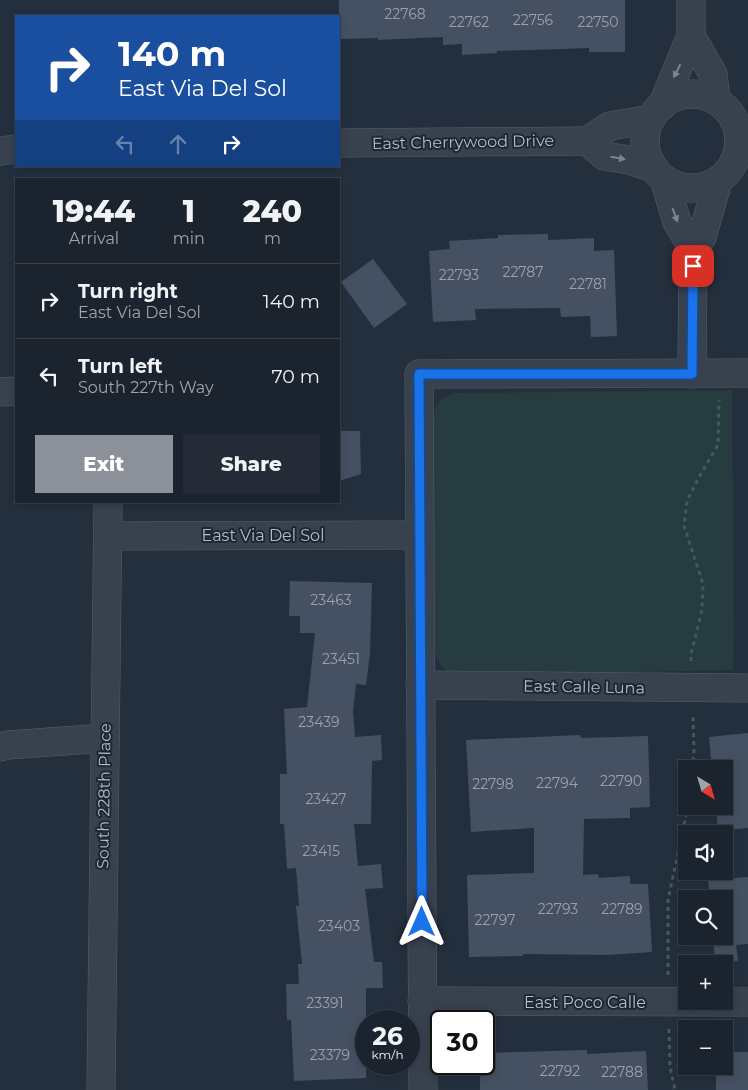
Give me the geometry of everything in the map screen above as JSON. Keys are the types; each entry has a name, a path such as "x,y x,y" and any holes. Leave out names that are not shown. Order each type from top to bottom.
{"street":[{"path":"691,0 691,36 657,112 646,131 645,144 648,157 659,174 677,222 693,248 692,374"},
{"path":"691,36 733,113 739,144 732,172 702,237 693,248"},
{"path":"732,172 705,187 690,188 676,186 659,174 629,160 604,156 587,141 610,126 657,112 672,99 694,94 706,96 733,113"},
{"name":"East Cherrywood Drive","path":"340,143 587,141"},
{"path":"0,151 15,149"},
{"path":"423,1090 419,374 735,373"},
{"path":"0,392 15,391"},
{"name":"South 228th Place","path":"101,1090 108,503"},
{"name":"East Via Del Sol","path":"108,536 419,535"},
{"name":"East Calle Luna","path":"420,685 748,688"},
{"path":"0,747 105,738"},
{"name":"East Poco Calle","path":"422,1001 748,1002"}],"path":[{"path":"693,760 691,654 702,610 703,584 684,526 687,501 718,445 719,396 735,373"},
{"path":"675,1090 670,1067 668,900 686,815"}],"green space":[{"path":"732,390 733,670 455,676 442,667 434,652 434,410 441,399 456,393"}],"building":[{"path":"339,0 625,0 625,52 589,52 589,48 497,51 497,53 462,55 462,44 443,45 443,37 378,40 378,38 340,39"},
{"path":"548,234 548,240 594,238 594,251 614,250 617,336 591,337 590,316 561,317 560,308 475,309 476,320 433,322 429,251 450,249 449,241 498,238 498,235"},
{"path":"373,259 407,304 374,328 341,282"},
{"path":"340,431 360,431 361,474 340,481"},
{"path":"290,581 372,583 370,653 366,685 356,684 353,711 355,737 381,735 382,760 372,761 371,824 354,824 358,866 381,864 383,888 365,889 374,962 382,962 383,988 366,988 366,1010 355,1010 355,1075 366,1075 366,1078 294,1081 291,1020 287,1020 286,984 299,984 298,964 302,964 296,906 299,906 296,868 287,869 284,824 280,824 280,774 287,774 284,709 307,707 315,633 300,633 300,616 289,616"},
{"path":"748,733 748,828 733,830 733,825 718,825 717,815 733,815 733,760 711,760 709,737"},
{"path":"580,735 581,738 648,736 650,807 630,808 630,818 584,819 583,875 598,874 599,878 630,876 630,884 648,884 652,952 608,955 523,954 523,956 469,957 467,875 534,873 534,828 471,832 466,740"},
{"path":"748,877 748,944 736,945 738,961 733,961 733,955 714,955 714,945 733,945 733,890 709,890 708,880 733,880 733,878"},
{"path":"587,1050 587,1054 646,1051 648,1090 480,1090 480,1075 495,1075 495,1053"},
{"path":"733,1052 748,1052 748,1090 716,1090 716,1075 733,1075"}],"route":[{"path":"422,922 419,374 692,374 693,266"}]}
